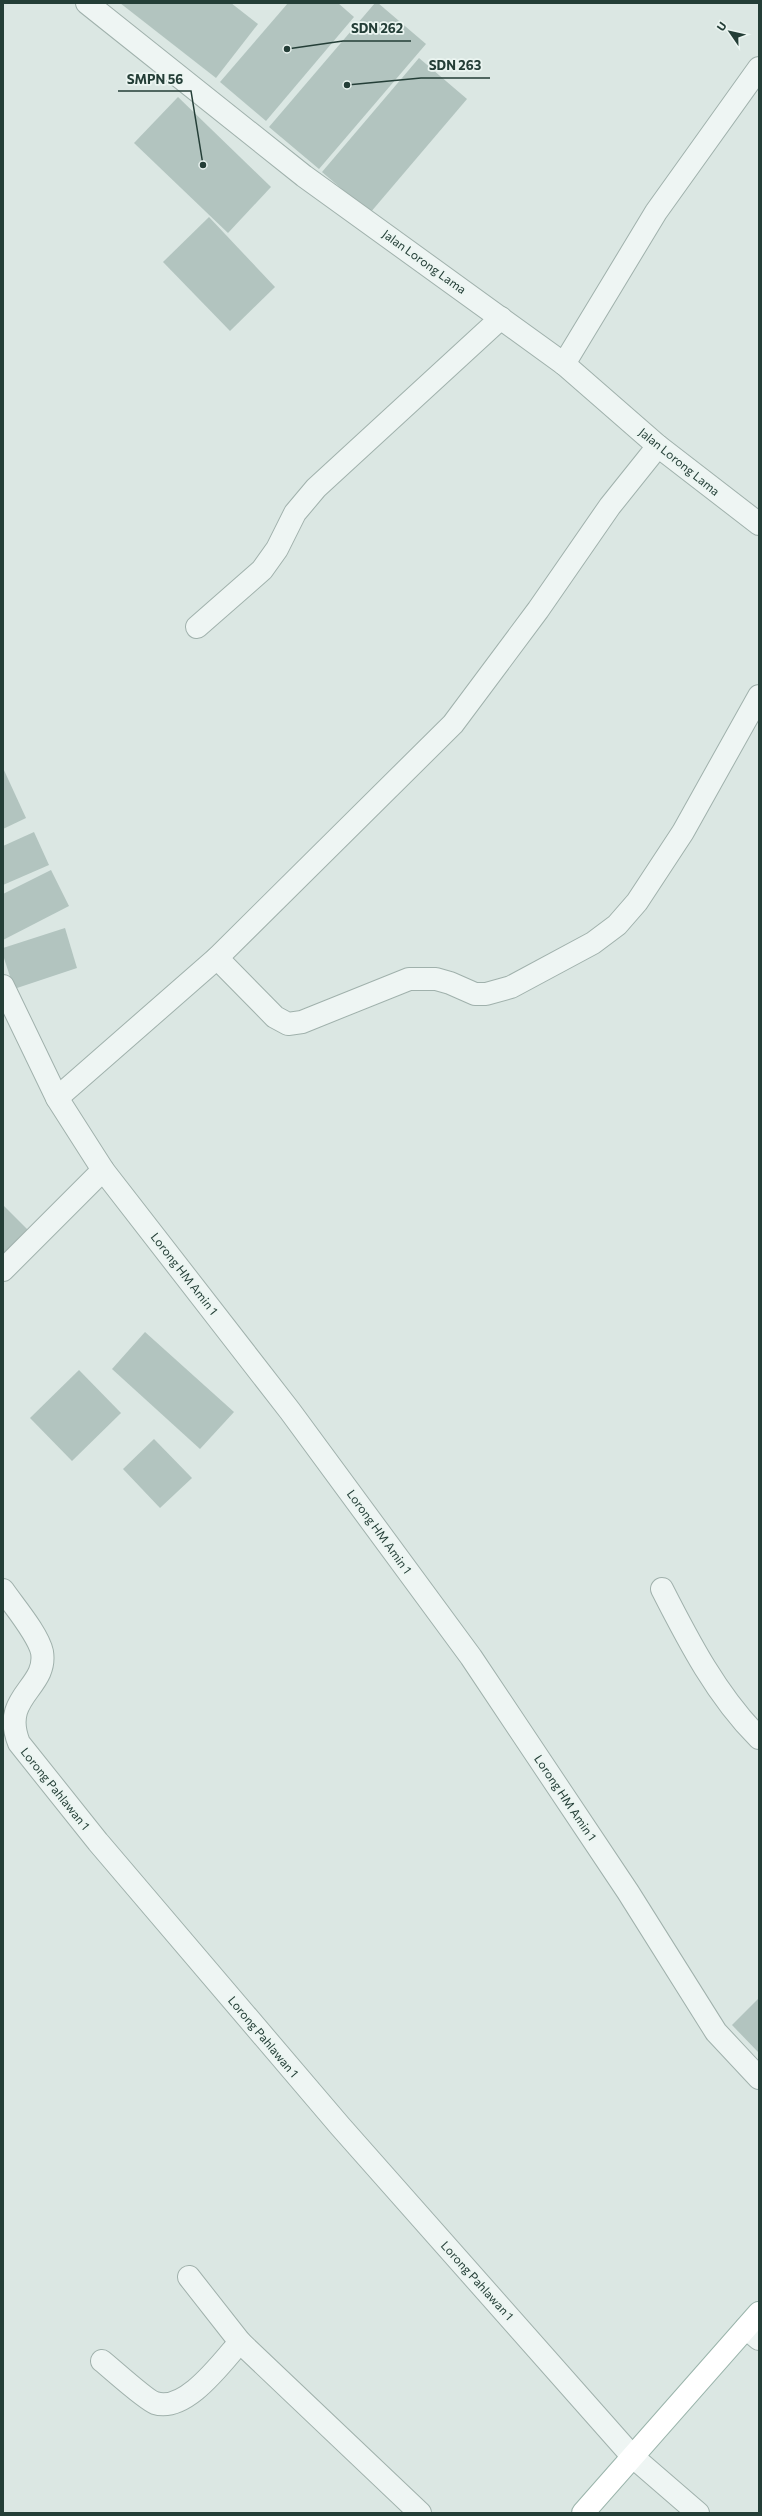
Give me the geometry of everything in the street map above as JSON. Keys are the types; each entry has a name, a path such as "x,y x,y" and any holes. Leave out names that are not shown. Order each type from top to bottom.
{"main road":[{"path":"583,2513 632,2456 755,2327"}],"street":[{"name":"Jalan Lorong Lama","path":"87,3 304,176 564,364 658,446 759,524"},
{"path":"564,364 656,212 759,68"},
{"path":"197,627 262,570 277,549 295,513 316,488 501,318"},
{"path":"57,1098 217,958 453,724 538,610 610,506 658,446"},
{"path":"217,958 274,1018 288,1024 302,1022 409,979 436,979 450,983 475,994 486,994 511,987 593,944 617,925 637,902 683,832 759,696"},
{"name":"Lorong HM Amin 1","path":"3,986 57,1098 103,1170 290,1411 471,1657 628,1892 716,2032 759,2078"},
{"path":"3,1270 103,1170"},
{"path":"662,1589 690,1645 737,1716 759,1738"},
{"name":"Lorong Pahlawan 1","path":"3,1590 38,1642 42,1657 41,1667 11,1714 8,1735 340,2126 632,2456 698,2513"},
{"path":"190,2277 240,2342 420,2513"},
{"path":"102,2361 154,2402 172,2404 200,2386 240,2342"}],"building":[{"path":"120,3 231,3 258,24 216,78"},
{"path":"288,3 338,3 354,17 266,121 220,82"},
{"path":"375,3 378,3 426,44 319,169 269,127"},
{"path":"419,58 467,99 370,213 322,172"},
{"path":"178,97 271,187 228,233 134,143"},
{"path":"209,217 275,287 230,331 163,262"},
{"path":"3,768 26,818 3,829"},
{"path":"34,832 49,865 3,885 3,846"},
{"path":"51,870 69,906 3,940 3,894"},
{"path":"65,928 77,968 14,989 3,955 3,948"},
{"path":"3,1205 30,1232 5,1257 3,1254"},
{"path":"145,1332 234,1412 200,1449 112,1369"},
{"path":"79,1370 121,1413 72,1461 30,1418"},
{"path":"154,1439 192,1478 160,1508 123,1469"},
{"path":"759,1998 759,2053 732,2025"}],"place":[{"name":"SDN 262","path":"287,49"},
{"name":"SDN 263","path":"347,85"},
{"name":"SMPN 56","path":"203,165"}]}
